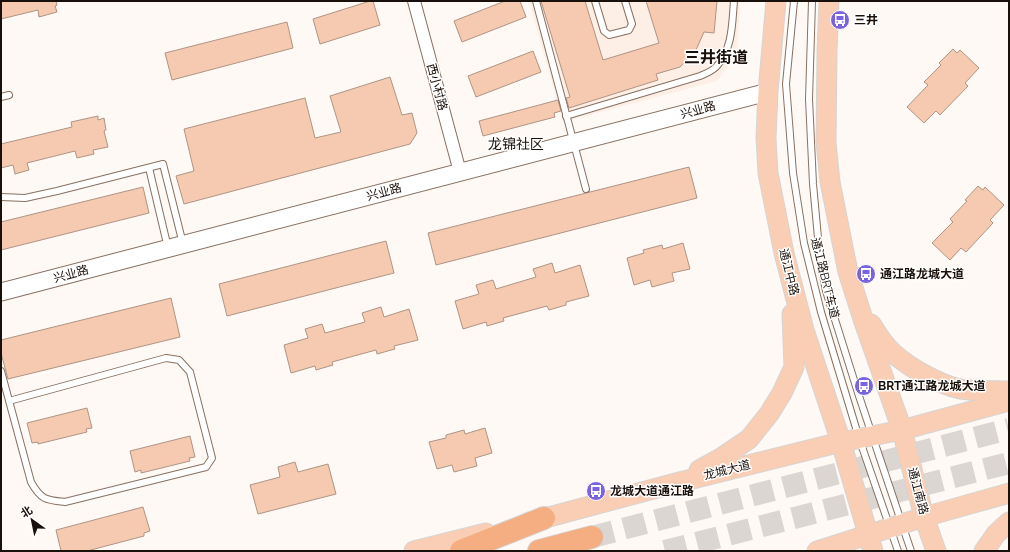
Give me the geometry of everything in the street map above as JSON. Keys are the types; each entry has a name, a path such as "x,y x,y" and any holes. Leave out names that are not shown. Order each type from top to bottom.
{"highway":[{"path":"461,551 544,518"},
{"path":"539,551 592,537"}],"main road":[{"name":"通江中路","path":"776,1 768,92 766,138 768,173 784,253 804,330 858,438 870,543"},
{"path":"829,1 826,52 826,142 830,182 848,272 902,430"},
{"path":"676,482 721,458 749,439 782,393 794,367 792,317 784,253"},
{"path":"856,298 876,334 892,352 917,370 938,382 960,389 1009,390"},
{"name":"龙城大道","path":"414,551 676,482 858,438 902,430 1009,401"},
{"name":"通江南路","path":"902,430 924,517 936,551"},
{"path":"817,551 870,543 896,526 1009,493"},
{"path":"984,551 996,534 1009,522"}],"street":[{"name":"西小村路","path":"414,1 460,172"},
{"name":"兴业路","path":"1,292 768,92"}],"lane":[{"path":"536,1 586,188"},
{"path":"595,1 604,32 609,35 629,30 632,24 625,1"},
{"path":"566,116 700,76 716,68 725,54 731,39 734,1"},
{"name":"通江路BRT车道","path":"794,1 786,84 793,173 804,243 821,312 858,438 896,526 911,551"},
{"name":"通江路BRT车道","path":"812,1 809,99 813,184 820,259 826,291 859,396 858,438 896,526 898,551"},
{"path":"1,97 8,95"},
{"path":"1,197 25,198 163,164 175,246"},
{"path":"149,168 175,246"},
{"path":"1,371 9,401 31,482 38,494 50,500 65,502 206,467 212,458 190,372 179,360 166,358 9,401"}],"shaded area":[{"path":"529,1 740,1 737,54 717,81 563,122"}],"building":[{"path":"1,1 56,1 57,5 55,6 57,12 39,17 38,10 1,19"},
{"path":"373,1 380,25 320,44 313,19"},
{"path":"505,1 520,1 526,17 462,42 454,21"},
{"path":"541,1 585,1 603,60 659,43 646,1 717,1 714,33 704,32 696,50 680,67 656,74 658,80 569,108 566,98 570,97"},
{"path":"287,22 293,48 172,80 165,53"},
{"path":"953,49 957,53 960,50 979,68 965,83 968,86 940,115 936,111 924,123 907,107 928,85 924,82 941,65 939,63"},
{"path":"533,51 541,72 476,97 468,76"},
{"path":"390,77 402,115 412,113 417,133 410,144 184,204 176,176 194,171 184,129 305,98 315,138 341,132 330,96"},
{"path":"558,100 561,111 554,113 555,117 483,136 479,121"},
{"path":"98,116 98,120 104,118 106,130 104,131 108,147 93,150 94,154 77,158 75,151 27,163 29,170 15,174 13,165 1,168 1,144 72,127 71,122"},
{"path":"689,167 697,198 436,265 428,233"},
{"path":"978,186 983,190 985,187 1004,205 990,220 993,223 966,252 961,248 950,260 932,243 953,222 950,219 967,201 965,200"},
{"path":"143,187 149,213 1,250 1,222"},
{"path":"386,241 394,273 227,316 219,284"},
{"path":"683,243 690,269 672,273 674,281 652,287 650,280 634,285 627,258 644,253 643,250 662,245 663,249"},
{"path":"552,263 555,273 580,265 589,296 566,302 566,305 549,310 547,306 503,318 504,321 487,326 486,322 463,329 455,301 479,294 476,285 493,280 496,289 536,277 533,269"},
{"path":"171,298 180,337 8,379 1,353 1,340"},
{"path":"381,307 384,317 409,309 418,340 394,346 395,349 377,354 376,350 332,362 333,365 316,370 315,366 291,373 284,345 308,338 305,329 322,324 325,333 365,322 362,313"},
{"path":"87,408 92,428 86,429 87,432 38,444 38,442 32,443 27,423"},
{"path":"485,428 492,453 475,458 477,466 454,472 452,465 437,469 429,442 446,438 446,435 464,430 465,434"},
{"path":"190,436 195,457 189,458 190,461 141,473 141,470 135,472 130,451"},
{"path":"295,462 298,472 328,464 336,494 258,514 250,485 280,477 278,467"},
{"path":"143,507 150,531 144,533 144,536 87,551 61,551 56,530"}],"tunnel":[{"path":"592,537 1009,429"},
{"path":"665,551 1009,463"}],"place":[{"name":"三井","path":"840,20"},
{"name":"通江路龙城大道","path":"866,274"},
{"name":"BRT通江路龙城大道","path":"864,386"},
{"name":"龙城大道通江路","path":"596,491"}],"district":[{"name":"三井街道","path":"716,57"},
{"name":"龙锦社区","path":"516,144"}]}
